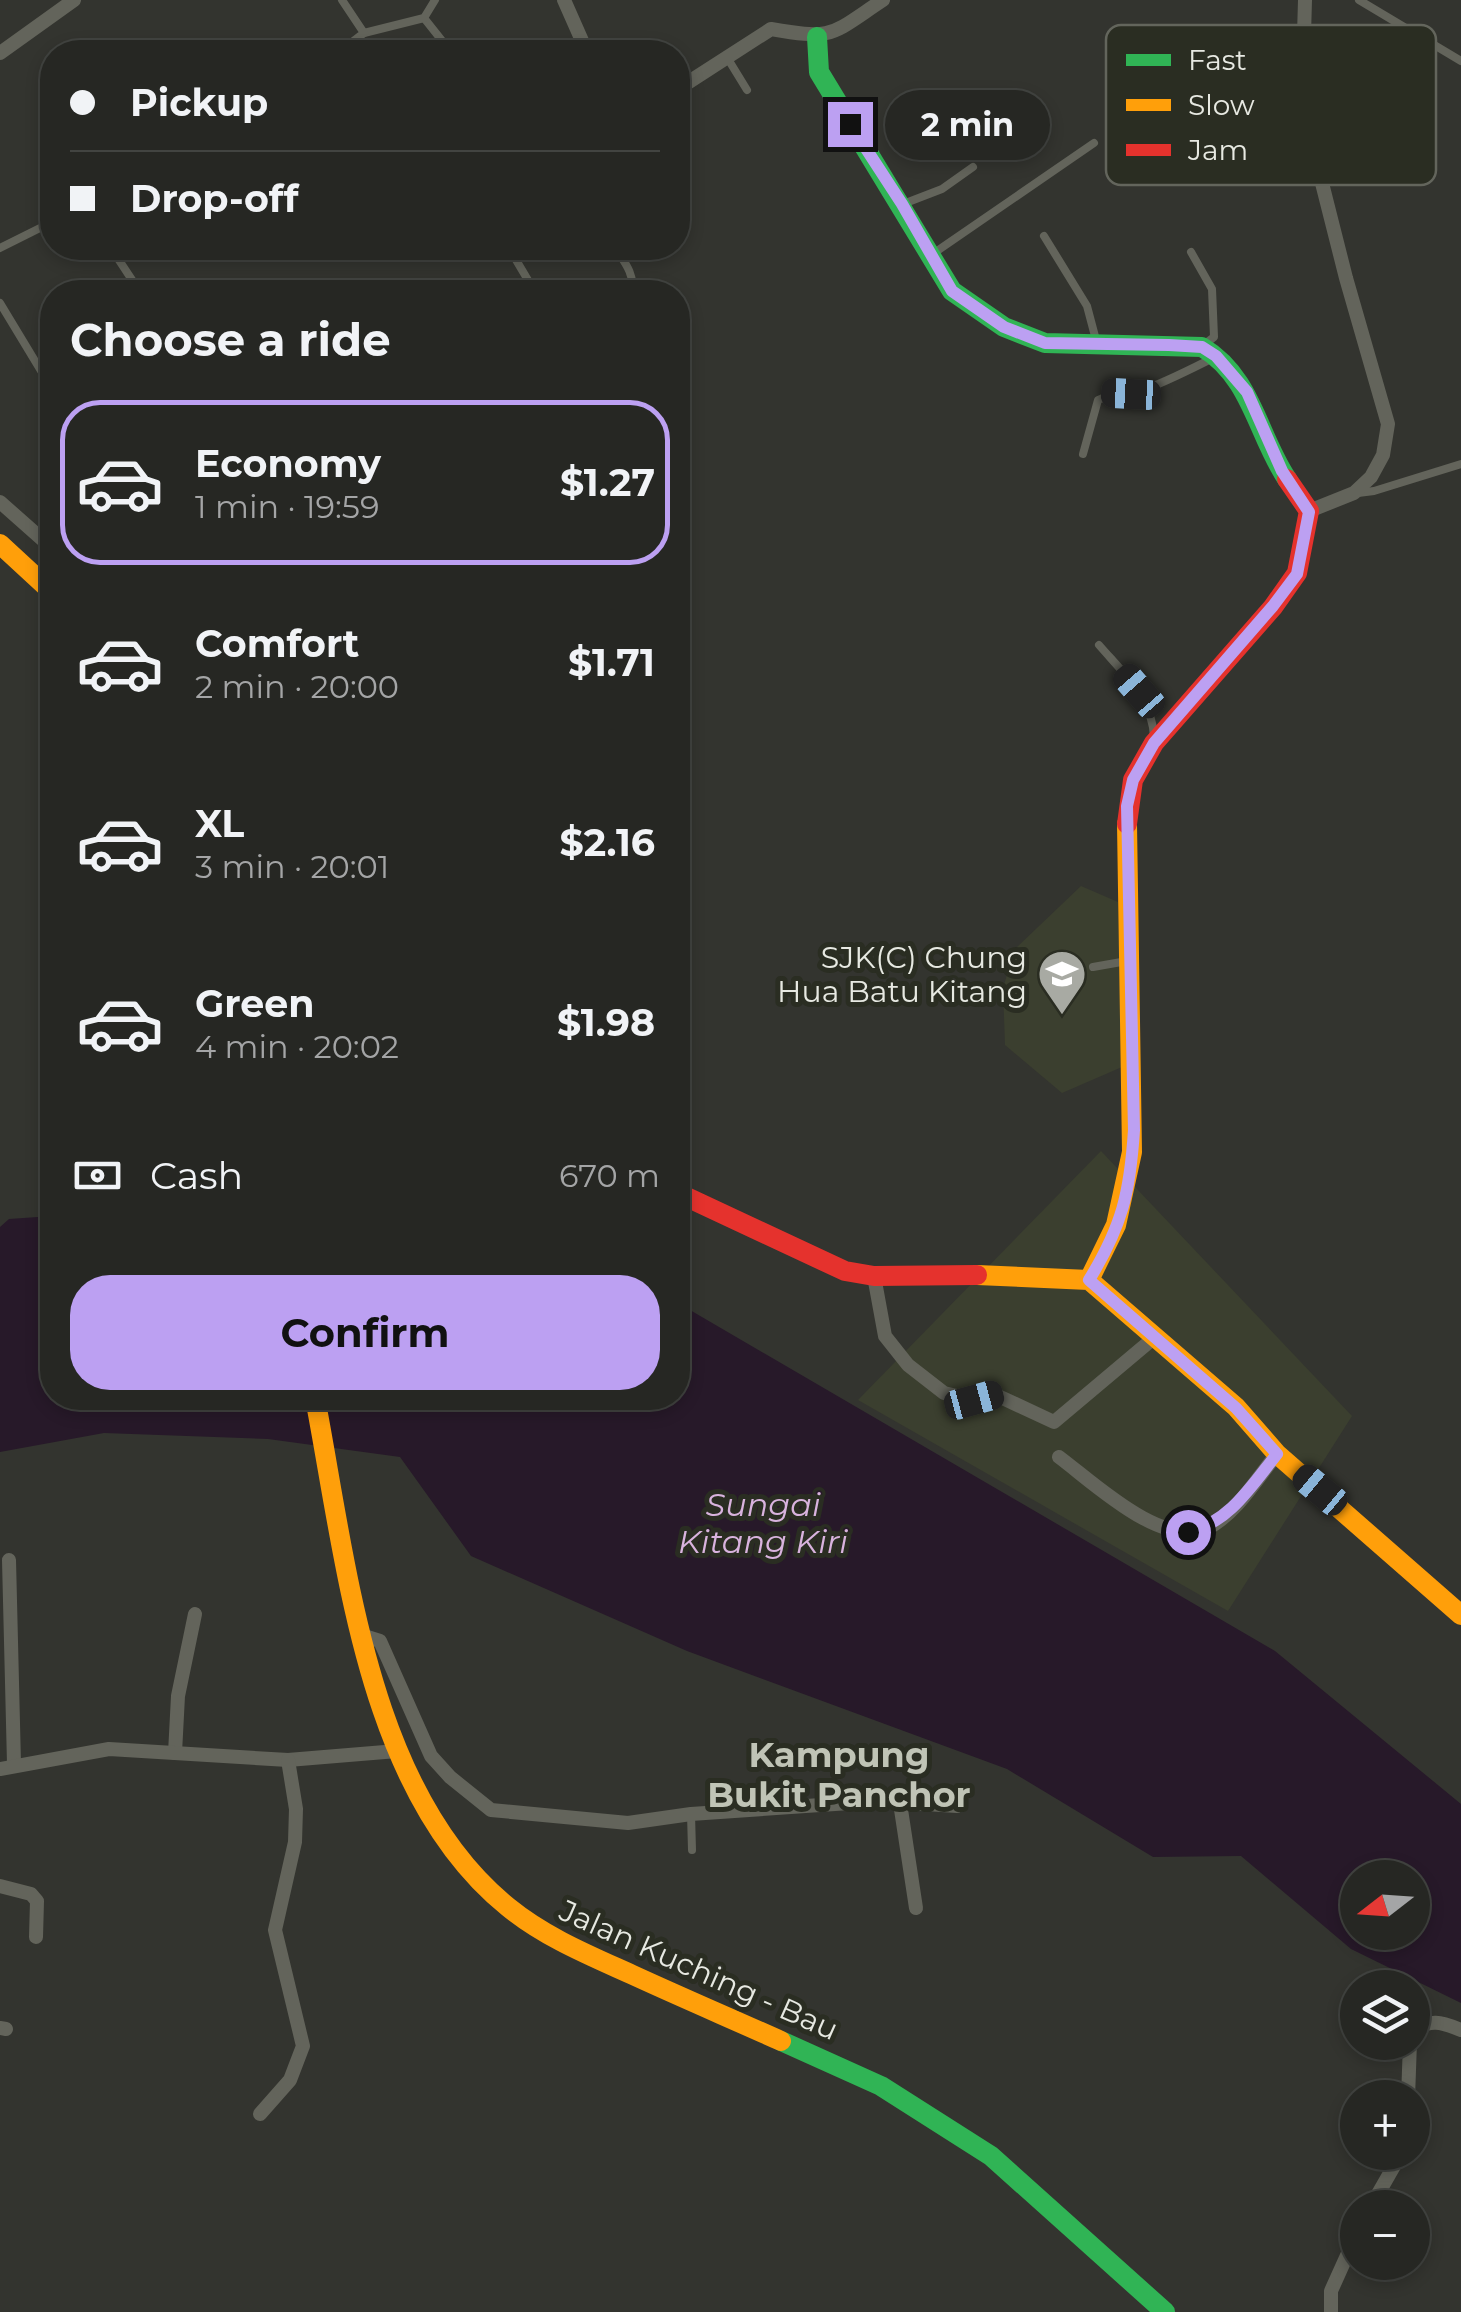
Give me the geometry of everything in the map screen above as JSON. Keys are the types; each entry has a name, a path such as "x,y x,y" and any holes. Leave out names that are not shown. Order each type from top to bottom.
{"street":[{"path":"0,54 74,0"},
{"path":"564,0 582,40"},
{"path":"690,81 771,29 818,37 832,34 883,0"},
{"path":"1305,25 1306,0"},
{"path":"818,37 819,72 952,291 1004,327 1045,343 1209,351 1247,392 1282,471 1309,512 1297,574 1154,743 1133,780 1127,806 1127,961 1134,1130 1131,1184 1114,1238 1089,1280"},
{"path":"1309,512 1354,493 1371,477 1383,455 1388,424 1322,185"},
{"path":"0,502 40,537"},
{"path":"0,544 40,581"},
{"path":"690,1199 845,1272 874,1276 970,1274 1089,1280 1236,1408 1277,1454 1461,1616"},
{"path":"874,1276 885,1336 908,1365 944,1393 974,1400 996,1394 1054,1422 1155,1338"},
{"name":"Jalan Kuching - Bau","path":"318,1410 361,1635 397,1751 434,1822 466,1865 530,1926 557,1942 881,2086 990,2156 1165,2312"},
{"path":"1059,1457 1138,1516 1163,1528 1188,1532 1207,1528 1224,1516 1277,1454"},
{"path":"8,1560 7,1766 109,1749 288,1760 397,1751"},
{"path":"175,1753 178,1696 195,1614"},
{"path":"361,1635 380,1641 431,1756 450,1777 492,1810 601,1824 691,1814 900,1803 956,1806"},
{"path":"260,2114 290,2080 303,2046 276,1930 294,1842 296,1810 288,1760"},
{"path":"900,1803 916,1908"},
{"path":"0,1886 31,1894 37,1901 36,1937"},
{"path":"1430,2023 1441,2022 1461,2030"},
{"path":"1331,2312 1332,2292 1340,2273"}],"lane":[{"path":"342,0 364,33"},
{"path":"354,40 364,33 424,18 435,0"},
{"path":"1358,0 1400,25"},
{"path":"424,18 441,40"},
{"path":"1436,46 1461,61"},
{"path":"728,59 747,90"},
{"path":"930,256 1094,143"},
{"path":"902,204 942,189 972,168"},
{"path":"0,248 40,228"},
{"path":"1044,236 1088,306 1098,344"},
{"path":"1084,454 1098,400 1110,394 1131,394 1192,370 1209,351 1214,337 1212,289 1192,252"},
{"path":"0,303 40,369"},
{"path":"1354,493 1374,492 1461,464"},
{"path":"1099,646 1139,691 1153,717 1154,743"},
{"path":"1094,968 1127,961"},
{"path":"691,1814 692,1850"}],"shaded area":[{"name":"SJK(C) Chung Hua Batu Kitang","path":"1081,886 1118,902 1122,1067 1062,1093 1005,1045 1003,988 1015,949"},
{"path":"1101,1151 1352,1416 1228,1611 858,1400"}],"water":[{"name":"Sungai Kitang Kiri","path":"40,1217 40,1410 690,1410 690,1310 1275,1651 1461,1804 1461,2003 1430,1988 1430,1970 1394,1970 1353,1950 1430,1950 1430,1860 1340,1860 1340,1940 1241,1856 1153,1857 1007,1769 687,1651 471,1556 400,1457 268,1439 104,1433 0,1452 0,1227 9,1219"}],"traffic: fast":[{"path":"817,37 819,72 952,291 1004,327 1045,343 1202,347 1219,359 1243,390 1287,479"},
{"path":"781,2041 881,2086 991,2156 1165,2312"}],"traffic: slow":[{"path":"0,544 40,581"},
{"path":"1089,1280 1116,1225 1132,1152 1127,824"},
{"path":"977,1275 1089,1280 1236,1407 1277,1454 1461,1615"},
{"path":"317,1410 353,1602 371,1672 393,1740 423,1803 461,1859 508,1907 553,1937 781,2041"}],"traffic: jam":[{"path":"1127,824 1133,780 1154,743 1273,607 1297,573 1309,511 1287,479"},
{"path":"690,1199 845,1271 874,1276 977,1275"}],"place":[{"name":"SJK(C) Chung Hua Batu Kitang","path":"1062,1016"}],"district":[{"name":"Kampung Bukit Panchor","path":"839,1774"}],"route":[{"path":"850,124 952,291 1004,327 1045,343 1202,347 1216,356 1247,392 1282,471 1309,512 1297,574 1154,743 1133,780 1127,806 1127,961 1134,1130 1131,1184 1114,1238 1089,1280 1236,1408 1277,1454 1224,1516 1207,1528 1188,1532"}]}
